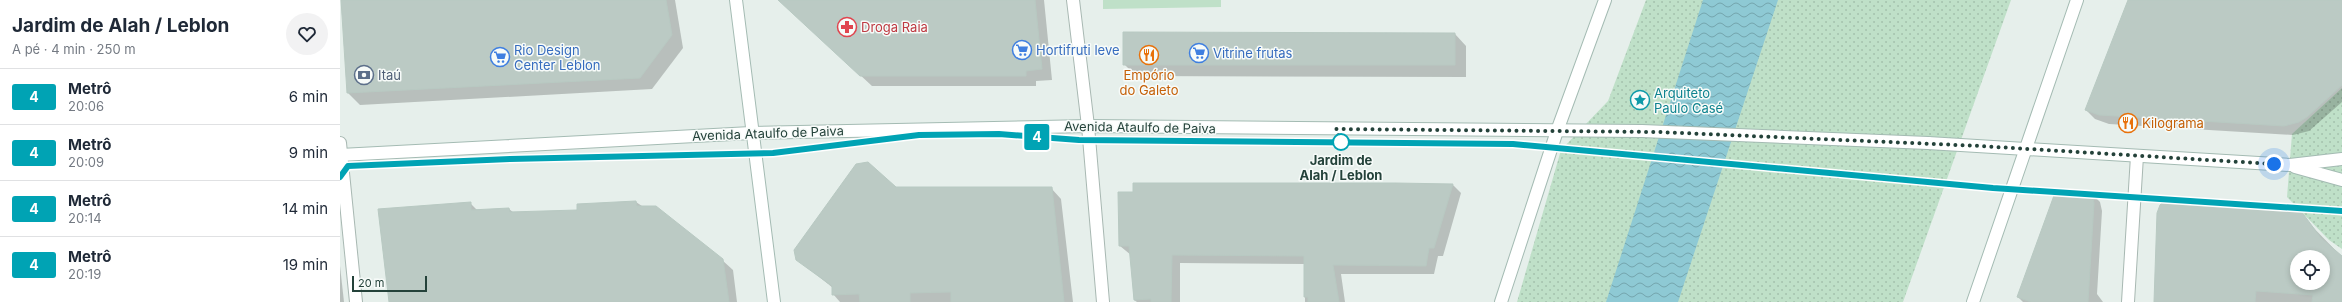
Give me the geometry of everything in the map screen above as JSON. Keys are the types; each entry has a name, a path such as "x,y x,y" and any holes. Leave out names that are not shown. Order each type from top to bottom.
{"main road":[{"path":"736,0 751,133 774,302"},
{"path":"1073,0 1088,126 1103,302"},
{"path":"1501,302 1557,131 1606,0"},
{"path":"1973,302 2077,0"},
{"name":"Avenida Ataulfo de Paiva","path":"341,155 751,133 1088,126 1642,131 1928,143 2290,165"},
{"path":"340,143 356,302"},
{"path":"2128,302 2137,156"},
{"path":"2290,165 2342,159"},
{"path":"2290,165 2342,180"}],"green space":[{"path":"1103,0 1221,0 1221,7 1103,9"},
{"path":"1646,0 2011,0 1903,302 1517,302 1561,150 1608,101"},
{"path":"2342,88 2342,249 2329,240 2287,197 2292,134"}],"water":[{"path":"1703,0 1778,0 1678,302 1606,302"}],"building":[{"name":"Rio Design Center Leblon","path":"341,0 666,0 672,35 640,78 347,93"},
{"path":"778,0 1035,0 1042,69 1026,71 1026,76 860,76"},
{"path":"2128,0 2342,0 2342,85 2307,117 2299,122 2284,126 2099,115 2085,110"},
{"path":"1123,32 1455,33 1455,65 1123,65"},
{"path":"868,162 896,187 1052,187 1064,302 951,302 951,292 910,293 910,302 860,302 859,294 832,295 832,286 796,260 794,250 856,164"},
{"path":"1133,183 1453,184 1434,248 1429,248 1426,266 1333,265 1339,302 1308,302 1308,297 1304,297 1304,256 1172,255 1171,302 1151,302 1151,299 1134,300 1129,246 1119,246 1118,192 1133,192"},
{"path":"2056,190 2092,193 2094,203 2088,302 2031,302 2017,297"},
{"path":"2177,197 2294,206 2304,215 2321,238 2342,256 2342,302 2312,302 2313,295 2256,291 2255,302 2154,302 2157,213 2160,205 2166,199"},
{"path":"636,201 637,206 656,206 723,259 729,302 389,302 378,209 471,202 471,210 509,208 510,212 577,210 577,204"}],"metro line":[{"name":"4","path":"340,177 348,166 494,159 738,152 773,153 919,135 999,134 1079,140 1513,144 1993,188 2342,211"}],"place":[{"name":"Droga Raia","path":"847,27"},
{"name":"Hortifruti leve","path":"1022,50"},
{"name":"Vitrine frutas","path":"1199,53"},
{"name":"Empório do Galeto","path":"1149,55"},
{"name":"Rio Design Center Leblon","path":"500,57"},
{"name":"Itaú","path":"364,75"},
{"name":"Arquiteto Paulo Casé","path":"1640,100"},
{"name":"Kilograma","path":"2128,123"},
{"name":"Jardim de Alah / Leblon","path":"1341,142"}],"route":[{"path":"1341,142 1336,129 1642,131 1980,146 2274,164"}]}
